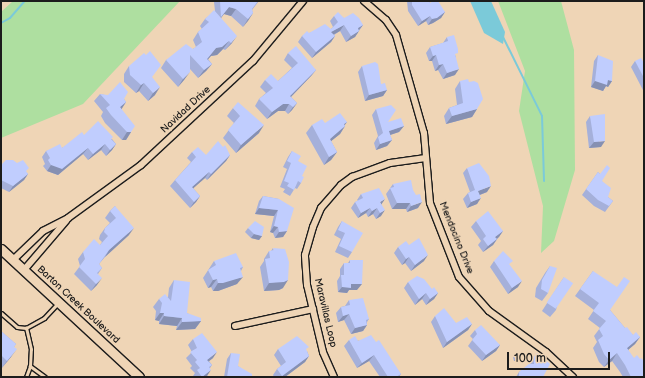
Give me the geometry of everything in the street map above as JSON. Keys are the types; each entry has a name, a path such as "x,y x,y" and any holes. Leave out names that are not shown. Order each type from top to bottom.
{"street":[{"name":"Navidad Drive","path":"13,260 43,231 68,218 141,165 253,60 303,1"},
{"name":"Mendocino Drive","path":"364,1 386,20 396,35 424,133 430,203 459,277 489,312 546,352 573,377"},
{"name":"Maravillas Loop","path":"334,377 323,352 307,285 305,256 321,208 341,185 369,169 426,158"},
{"name":"Navidad Drive","path":"24,270 68,218"},
{"name":"Barton Creek Boulevard","path":"1,249 139,377"},
{"path":"235,326 313,310"}],"lane":[{"path":"1,313 17,327 26,328 44,318 59,302"},
{"path":"26,328 31,349 30,366 26,377"},
{"path":"30,366 45,377"}],"green space":[{"path":"13,1 180,1 83,104 1,138 1,12"},
{"path":"498,1 561,1 574,50 575,170 554,241 541,253 543,206 519,111 525,71"}],"water":[{"path":"470,1 491,1 505,32 503,44 484,33"}],"building":[{"path":"220,1 258,1 252,9 253,13 248,19 236,9 229,7 221,17"},
{"path":"412,1 429,1 430,3 433,1 438,1 445,12 437,18 432,19 430,16 422,21 412,5"},
{"path":"214,10 237,36 231,43 229,41 222,47 216,48 207,59 212,64 204,70 190,55 190,72 183,79 166,60 186,44 193,49 202,42 198,32 209,22 205,19"},
{"path":"338,12 344,18 353,13 359,18 363,25 358,28 359,31 351,36 344,25 331,32 335,36 316,52 302,36 307,31 309,33 325,24 331,29 338,22 334,16"},
{"path":"454,35 458,49 458,53 455,54 459,69 447,73 443,64 439,65 436,55 433,56 430,47 448,41 447,37"},
{"path":"296,46 316,70 290,96 297,103 293,107 289,104 283,104 272,112 259,99 273,88 265,80 271,74 278,81 298,63 288,53"},
{"path":"150,51 161,65 152,77 160,87 153,93 144,83 141,85 130,75 129,66 144,53 146,55"},
{"path":"598,55 613,61 612,81 608,80 607,85 595,81"},
{"path":"641,58 644,63 644,78 635,61"},
{"path":"375,62 378,64 381,84 385,83 387,90 369,95 362,66"},
{"path":"468,79 469,82 474,81 478,83 483,99 477,109 452,116 449,108 463,103 460,81"},
{"path":"120,82 128,92 124,99 126,102 120,107 135,126 131,132 127,132 111,115 106,108 110,105 100,94 108,95"},
{"path":"238,102 264,125 241,145 228,130 240,116 233,108"},
{"path":"391,105 396,110 388,122 401,118 404,126 389,131 392,140 380,144 378,137 383,133 376,109"},
{"path":"340,113 347,122 344,124 345,126 330,139 337,152 329,157 312,125 322,119 325,123"},
{"path":"605,114 605,141 594,142 590,116"},
{"path":"98,121 113,137 111,139 116,144 110,150 105,144 93,154 88,148 62,169 51,165 48,160 50,158 46,151 60,144 62,148 82,132 84,135"},
{"path":"218,141 223,147 225,145 230,155 211,174 209,172 192,187 200,196 194,202 175,180 196,157 192,152 198,147 206,155"},
{"path":"292,151 301,156 298,161 307,166 302,176 304,177 301,183 298,181 294,190 287,186 289,183 284,181 291,163 287,161"},
{"path":"6,160 13,160 17,163 23,160 29,168 26,171 28,174 13,186 1,180 1,165"},
{"path":"479,163 489,176 491,186 478,191 481,198 471,202 468,193 475,190 467,168"},
{"path":"607,165 610,168 602,181 611,188 608,197 613,201 609,206 598,200 586,189 598,172 600,174"},
{"path":"411,180 413,190 416,195 420,194 422,202 411,206 410,203 397,203 390,188 394,187 393,184"},
{"path":"379,188 385,199 380,202 385,210 380,213 377,208 372,211 370,208 361,213 355,202 363,198 361,194"},
{"path":"263,196 279,199 294,208 287,231 279,232 278,227 274,226 278,210 259,208"},
{"path":"115,206 134,228 109,250 99,264 102,268 97,273 102,278 96,284 79,267 85,259 83,252 94,239 100,245 108,236 104,232 105,228 116,218 110,211"},
{"path":"488,211 503,231 495,237 497,239 488,246 483,239 486,236 476,221"},
{"path":"255,221 264,227 262,236 254,234 248,228"},
{"path":"342,221 363,233 352,252 339,246 345,233 338,230"},
{"path":"419,238 428,255 415,265 409,257 406,259 398,247 406,241 409,245"},
{"path":"273,248 285,249 289,262 288,280 284,282 269,283 265,259 270,258 269,251 274,250"},
{"path":"503,251 513,261 509,264 522,281 512,288 494,261"},
{"path":"236,253 243,267 240,268 243,277 223,283 218,283 217,279 213,280 208,270 216,265 214,261"},
{"path":"350,260 363,260 362,284 351,284 351,288 342,287 341,275 344,275 344,263 350,263"},
{"path":"550,266 557,268 548,293 541,289 542,280"},
{"path":"593,271 617,287 624,277 630,281 610,310 625,328 627,327 633,335 636,332 640,337 627,348 634,358 637,355 644,361 644,377 631,377 617,353 609,360 604,354 598,340 603,336 599,329 606,321 593,311 599,303 580,289"},
{"path":"417,276 424,279 432,289 434,287 438,293 430,299 426,293 419,299 408,282"},
{"path":"564,277 573,283 556,309 547,303"},
{"path":"174,280 190,282 187,313 201,318 201,321 182,322 182,318 164,316 164,313 160,313 162,303 159,299 165,294 171,301"},
{"path":"363,298 369,319 366,320 367,325 355,328 349,314 343,316 341,307 350,305 349,300"},
{"path":"444,308 456,323 467,317 472,324 447,342 435,316"},
{"path":"481,325 500,345 486,355 472,340 477,334 475,330"},
{"path":"1,331 16,344 14,347 17,349 7,361 1,355"},
{"path":"202,333 217,352 207,360 212,365 209,367 211,370 202,377 197,370 200,368 195,362 197,360 190,352 197,348 193,339"},
{"path":"371,335 376,342 379,340 401,374 396,377 388,377 374,355 362,363 349,340 355,336 358,341"},
{"path":"297,336 309,347 306,349 309,356 282,376 277,369 286,362 278,349"},
{"path":"231,353 240,354 238,366 252,374 252,377 227,377"},
{"path":"519,353 521,358 516,359 515,355"},
{"path":"537,353 550,364 543,377 519,377 519,372 529,364 534,364 534,357"}],"waterway":[{"path":"1,23 10,18 25,1"},
{"path":"503,37 542,116 544,181"}]}
